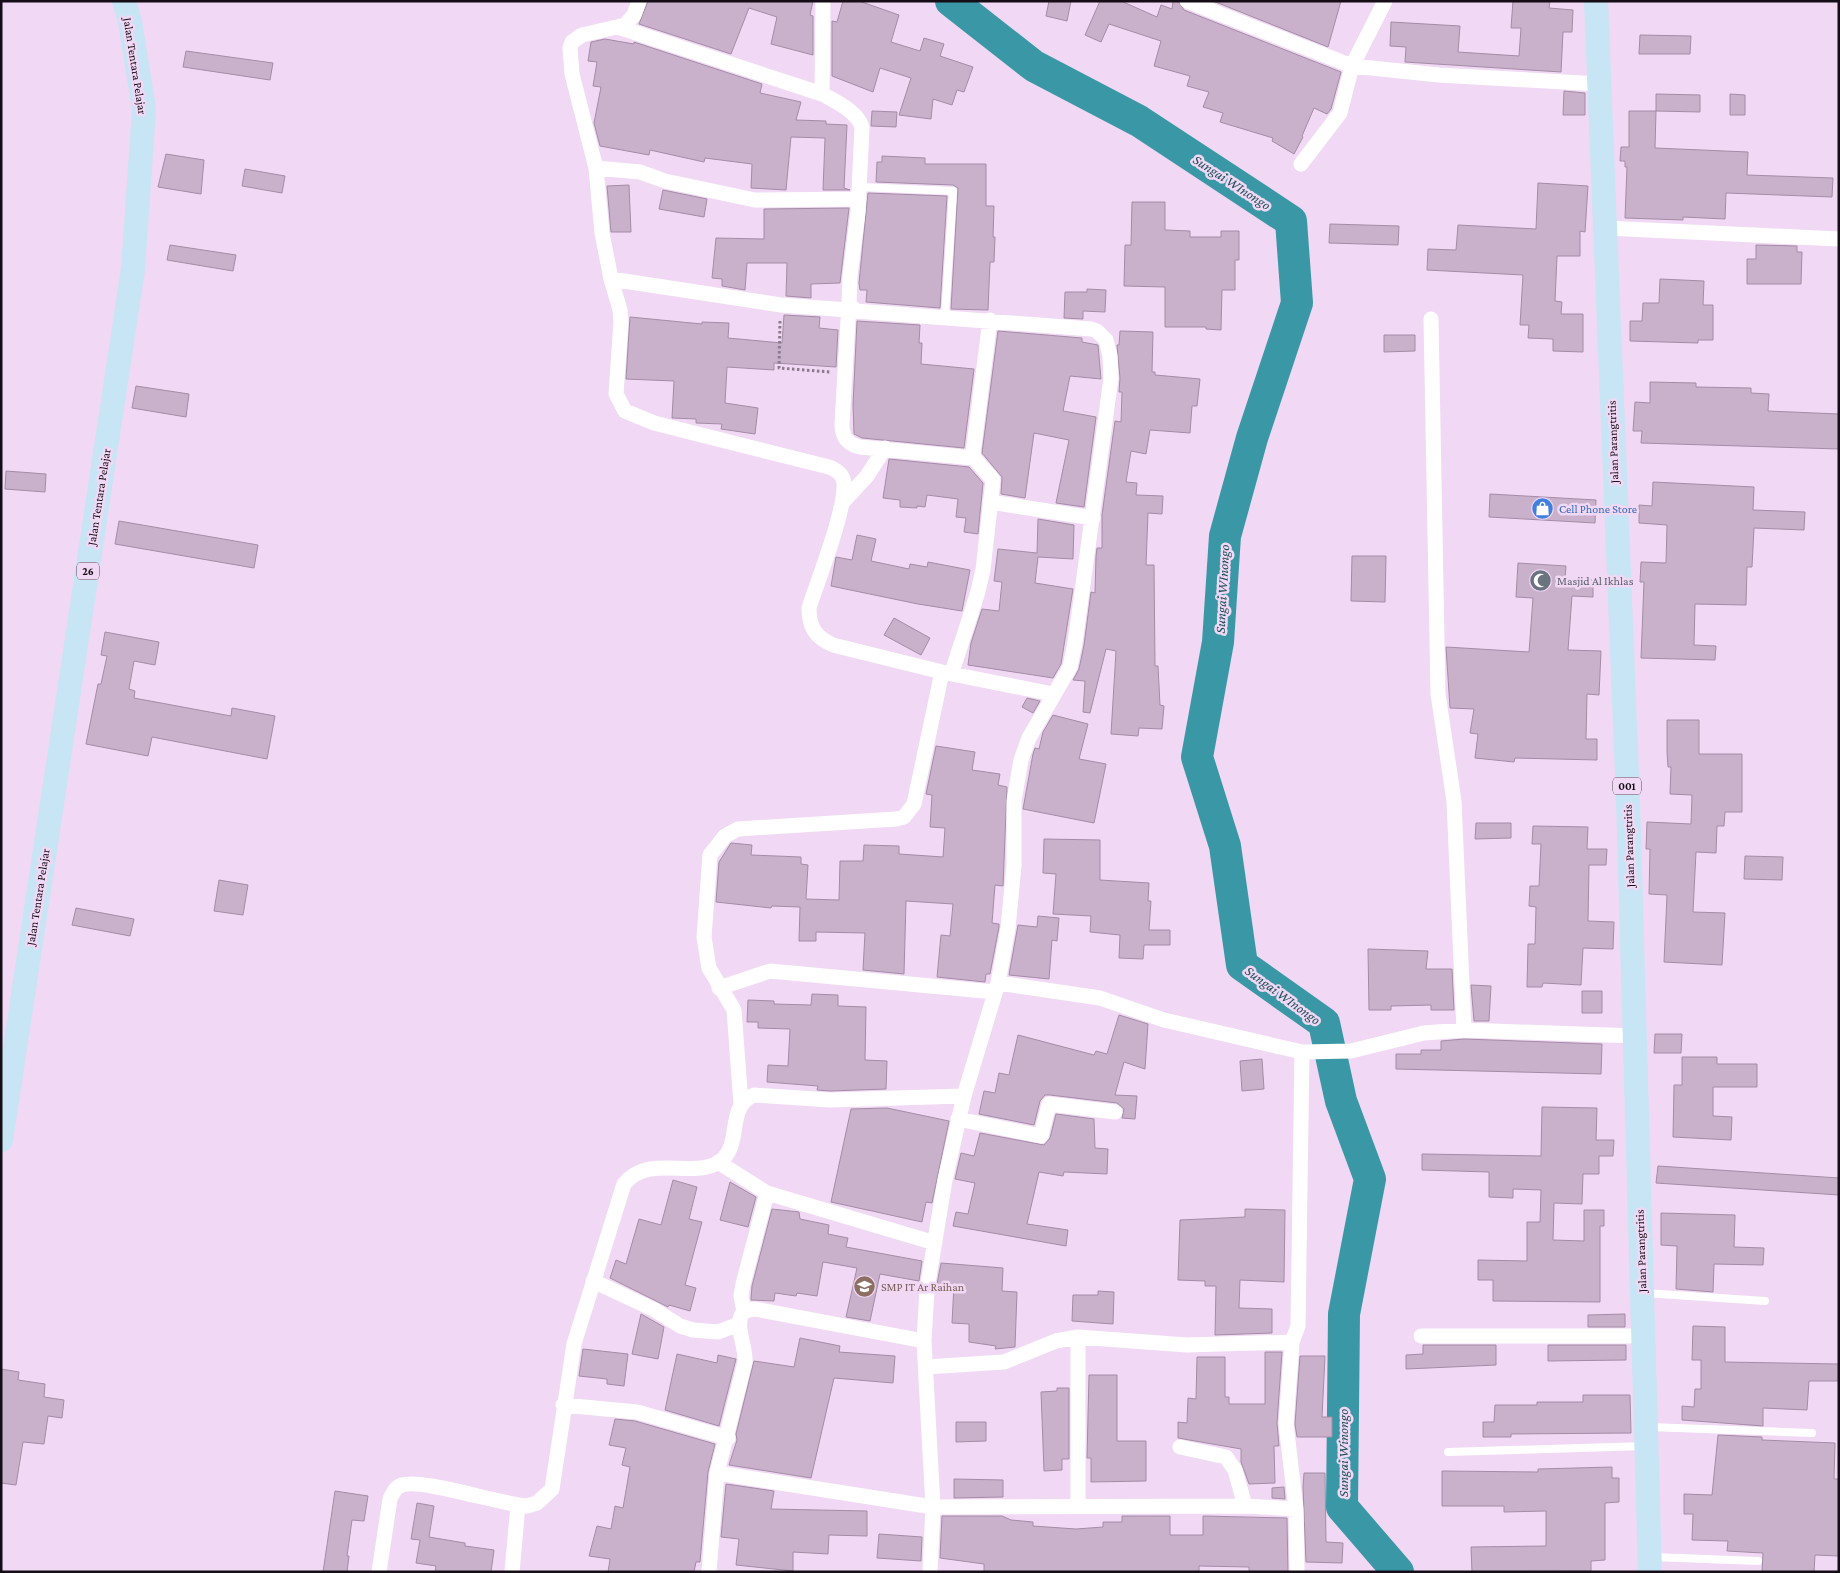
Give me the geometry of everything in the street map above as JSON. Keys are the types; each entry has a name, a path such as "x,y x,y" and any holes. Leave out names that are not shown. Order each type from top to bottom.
{"main road":[{"name":"Jalan Tentara Pelajar","path":"1,1140 133,269 144,109 130,22 124,1"},
{"name":"Jalan Parangtritis","path":"1596,1 1636,1036 1650,1564"}],"street":[{"path":"639,1 630,21 618,27 582,35 572,42 570,48 572,74 596,168 602,233 621,322 616,394 625,411 654,422 836,470 844,483 843,502 809,608 809,621 813,631 822,640 833,645 947,672 1053,694"},
{"path":"822,94 823,1"},
{"path":"1187,1 1352,66 1439,75 1600,84"},
{"path":"1301,164 1340,113 1352,66 1385,1"},
{"path":"618,27 822,94 859,119 862,143 843,373 842,433 846,441 860,447 974,458"},
{"path":"596,168 640,172 665,181 743,199 859,193"},
{"path":"1604,228 1839,239"},
{"path":"611,279 781,305 849,307 856,311 1084,327 1097,331 1106,340 1110,356 1111,378 1093,518 1070,667 1029,738 1016,780 1014,801 1014,874 1008,928 997,987 958,1119 945,1180 927,1289 924,1341 932,1507 930,1572"},
{"path":"1431,319 1438,694 1454,801 1464,1030"},
{"path":"379,1572 390,1499 394,1490 400,1485 419,1484 518,1505 537,1503 552,1489 555,1478 563,1405 574,1344 624,1184 630,1176 646,1169 701,1167 718,1162 725,1157 730,1148 741,1104 734,1010 709,968 704,937 710,855 725,836 738,829 896,819 904,817 914,804 947,672 979,586 992,480 974,458 975,431 990,320"},
{"path":"843,502 867,476 885,448"},
{"path":"990,502 1093,518"},
{"path":"720,988 770,971 997,987 1100,998 1164,1020 1305,1052 1351,1051 1424,1033 1464,1030 1636,1036"},
{"path":"1298,1572 1296,1509 1286,1424 1292,1342 1298,1326 1305,1052"},
{"path":"741,1104 754,1095 764,1094 830,1100 964,1096"},
{"path":"958,1119 1040,1136 1049,1104 1115,1112"},
{"path":"718,1162 767,1193 935,1243"},
{"path":"709,1572 717,1473 728,1438 746,1362 741,1296 767,1193"},
{"path":"593,1281 655,1310 680,1326 693,1330 718,1332 755,1309 924,1341"},
{"path":"926,1367 1004,1362 1056,1341 1078,1336 1187,1346 1292,1342"},
{"path":"1078,1336 1078,1506"},
{"path":"1421,1336 1644,1336"},
{"path":"563,1405 637,1412 728,1438"},
{"path":"1180,1447 1226,1457 1235,1470 1245,1506"},
{"path":"717,1473 932,1507 1245,1506 1296,1509"},
{"path":"512,1572 518,1505"}],"lane":[{"path":"859,193 953,191 945,316"},
{"path":"1642,1292 1765,1301"},
{"path":"1448,1452 1646,1436 1812,1434"},
{"path":"1650,1564 1758,1561"}],"path":[{"path":"781,305 779,368 843,373"}],"building":[{"path":"648,1 813,1 810,15 813,16 813,55 771,44 777,17 749,8 731,54 639,24"},
{"path":"843,1 859,1 899,15 891,42 920,51 924,38 944,44 940,56 973,67 964,92 957,90 952,105 933,99 931,119 899,115 911,78 880,68 873,92 832,76 832,21 837,22"},
{"path":"1049,1 1071,1 1067,21 1046,16"},
{"path":"1100,1 1121,1 1157,17 1161,5 1172,9 1173,1 1178,1 1184,10 1341,72 1331,109 1327,114 1314,108 1294,154 1272,141 1273,138 1220,122 1223,113 1203,107 1209,92 1187,86 1190,76 1154,66 1161,41 1109,24 1101,42 1085,35"},
{"path":"1213,1 1341,1 1328,47"},
{"path":"1513,1 1550,1 1549,8 1573,10 1572,32 1563,32 1561,72 1405,62 1406,47 1390,46 1391,22 1460,26 1458,52 1519,56 1521,28 1511,28"},
{"path":"1640,35 1691,36 1690,54 1639,54"},
{"path":"605,39 634,44 634,42 762,84 760,93 801,102 796,120 826,121 826,124 847,125 844,188 850,190 823,190 825,138 791,137 786,190 751,188 752,164 705,158 704,162 650,150 649,155 600,146 594,123 601,87 593,86 597,62 588,61 591,42"},
{"path":"186,51 273,63 270,80 183,67"},
{"path":"1564,91 1585,93 1585,115 1563,115"},
{"path":"1656,94 1700,95 1700,112 1656,111"},
{"path":"1730,94 1745,95 1745,115 1730,115"},
{"path":"872,111 897,112 896,127 871,126"},
{"path":"1629,111 1656,111 1655,148 1748,152 1747,175 1833,178 1832,197 1726,193 1725,219 1683,217 1683,220 1625,218 1627,167 1625,167 1625,161 1620,161 1621,147 1629,147"},
{"path":"166,154 204,160 201,194 158,187"},
{"path":"882,156 925,158 925,164 986,164 986,206 994,206 993,237 995,237 994,262 990,262 988,310 951,309 958,188 953,185 876,182 877,162 882,162"},
{"path":"245,169 285,176 282,193 242,186"},
{"path":"1538,183 1588,186 1585,232 1580,231 1580,256 1557,256 1555,301 1562,302 1561,314 1583,314 1583,352 1553,351 1553,339 1528,338 1529,325 1520,325 1523,275 1427,270 1428,249 1456,250 1458,225 1536,229"},
{"path":"629,185 631,232 611,232 607,186"},
{"path":"663,190 707,199 704,217 659,209"},
{"path":"868,193 947,196 940,308 866,302 867,290 860,290 859,283"},
{"path":"1132,202 1165,202 1165,230 1190,231 1190,237 1221,237 1221,231 1239,231 1239,260 1235,260 1235,290 1222,290 1221,330 1206,329 1206,327 1165,327 1165,287 1124,286 1125,245 1131,245"},
{"path":"849,208 840,283 811,284 811,298 786,296 787,263 747,263 745,290 722,286 722,279 712,278 716,238 764,239 764,209"},
{"path":"1330,224 1399,226 1398,245 1329,243"},
{"path":"170,245 236,255 233,271 167,260"},
{"path":"1756,245 1797,246 1797,252 1802,252 1801,284 1747,284 1747,259 1756,259"},
{"path":"1660,279 1704,281 1703,305 1713,305 1713,340 1698,340 1698,343 1630,341 1630,321 1642,321 1643,303 1659,303"},
{"path":"1087,289 1106,290 1105,312 1083,311 1083,319 1064,318 1065,292 1087,292"},
{"path":"784,315 820,317 819,328 838,330 836,367 774,363 774,370 727,367 725,403 758,408 755,434 721,429 722,424 696,423 696,419 672,418 674,381 626,379 630,317 702,324 702,322 729,323 728,338 782,343"},
{"path":"857,321 920,325 919,343 922,343 921,364 974,369 964,448 862,438 854,434 853,405"},
{"path":"998,331 1082,338 1082,342 1098,345 1101,379 1070,376 1063,411 1096,417 1084,507 1056,503 1069,440 1034,433 1025,498 1001,494 1002,477 982,453"},
{"path":"1120,331 1153,332 1152,372 1155,372 1155,375 1200,379 1197,406 1192,406 1190,433 1150,430 1146,454 1131,451 1126,482 1137,483 1136,495 1163,496 1162,514 1148,513 1146,565 1154,565 1155,666 1158,666 1160,705 1164,706 1162,729 1139,728 1138,736 1111,734 1116,651 1106,649 1090,713 1083,712 1085,681 1073,680 1079,669 1084,645 1091,592 1095,593 1096,556 1097,548 1102,548 1102,515 1115,421 1121,422 1122,392 1119,392 1120,378 1117,345 1119,345"},
{"path":"1384,335 1415,335 1415,351 1384,352"},
{"path":"1650,382 1696,383 1696,387 1751,388 1751,393 1769,394 1768,411 1839,414 1839,449 1641,443 1642,431 1633,431 1635,402 1650,403"},
{"path":"136,386 189,394 186,417 132,408"},
{"path":"889,459 969,467 983,483 978,534 964,532 966,518 956,517 958,499 927,495 925,507 917,506 917,508 900,507 900,500 883,498"},
{"path":"6,471 46,474 45,492 5,489"},
{"path":"1653,482 1754,487 1753,510 1805,512 1804,530 1754,528 1752,567 1747,567 1746,605 1695,604 1694,645 1716,646 1715,660 1641,658 1644,582 1640,582 1641,562 1666,563 1667,525 1639,523 1639,505 1652,506"},
{"name":"Cell Phone Store","path":"1490,494 1596,500 1595,523 1489,517"},
{"path":"1038,519 1074,525 1073,559 1038,557 1035,583 1073,589 1061,664 1053,678 968,665 971,643 982,609 999,611 1002,582 994,581 998,549 1037,553"},
{"path":"119,521 258,545 254,568 115,544"},
{"path":"857,535 876,539 871,561 909,569 910,564 927,567 928,562 970,570 962,611 831,586 836,557 852,560"},
{"path":"1352,556 1386,556 1385,602 1351,601"},
{"path":"1518,563 1566,566 1565,579 1593,580 1593,597 1572,596 1568,650 1601,651 1599,695 1587,694 1586,739 1597,739 1597,760 1515,758 1514,762 1475,758 1478,734 1470,733 1474,709 1450,708 1446,647 1529,652 1533,598 1516,597"},
{"path":"894,618 930,638 921,655 884,635"},
{"path":"105,632 159,642 155,665 134,661 129,689 135,691 134,698 231,716 232,708 275,716 267,759 152,737 148,756 86,744 98,684 101,684 107,656 101,655"},
{"path":"1027,698 1040,701 1033,713 1022,707"},
{"path":"1053,715 1088,724 1079,759 1106,764 1094,823 1023,809 1033,754 1035,748 1039,749 1043,732"},
{"path":"1667,720 1699,720 1699,754 1742,754 1742,812 1725,812 1724,826 1717,826 1716,853 1696,852 1693,912 1725,913 1722,965 1664,962 1667,895 1649,894 1650,849 1646,849 1647,822 1691,824 1692,795 1670,794 1671,767 1668,767"},
{"path":"936,746 975,752 972,770 1000,774 998,785 1007,787 1003,886 995,885 992,923 999,924 999,927 990,974 986,974 985,982 937,977 941,935 950,936 953,904 906,901 904,974 863,970 865,933 816,932 816,941 799,941 800,907 772,906 771,908 716,902 719,862 731,843 752,845 751,855 801,857 801,864 808,865 806,899 839,900 840,861 863,861 864,845 899,846 899,854 943,857 945,828 930,827 932,795 926,794"},
{"path":"1476,823 1511,823 1511,838 1475,839"},
{"path":"1533,826 1588,827 1587,849 1607,849 1606,865 1589,865 1588,921 1614,922 1613,949 1583,948 1581,985 1543,983 1542,987 1527,987 1528,944 1535,944 1536,907 1529,906 1530,886 1539,886 1541,844 1532,844"},
{"path":"1044,839 1100,840 1100,880 1149,883 1148,901 1151,901 1149,930 1170,930 1170,945 1144,945 1143,959 1119,958 1120,935 1090,932 1091,916 1053,914 1056,874 1043,873"},
{"path":"1745,856 1783,857 1782,880 1744,879"},
{"path":"219,880 248,885 243,915 214,911"},
{"path":"76,908 134,919 130,936 72,925"},
{"path":"1038,916 1059,918 1057,941 1052,940 1049,979 1009,975 1018,925 1037,927"},
{"path":"1368,949 1428,951 1426,969 1452,969 1454,1010 1431,1010 1431,1005 1391,1006 1391,1010 1369,1010"},
{"path":"1471,985 1491,986 1489,1021 1474,1021"},
{"path":"1582,991 1602,991 1602,1013 1582,1013"},
{"path":"812,994 838,995 838,1006 866,1007 865,1060 887,1061 886,1089 830,1091 817,1090 818,1086 767,1082 768,1065 788,1066 790,1029 758,1028 758,1022 747,1022 748,1000 774,1001 774,1004 811,1005"},
{"path":"1119,1015 1148,1024 1145,1069 1124,1062 1115,1095 1137,1096 1135,1119 1122,1118 1124,1109 1117,1103 1050,1095 1045,1095 1040,1101 1034,1125 979,1114 984,1091 995,1093 999,1073 1009,1075 1018,1035 1094,1055 1096,1051 1107,1054"},
{"path":"1655,1034 1682,1034 1681,1053 1654,1053"},
{"path":"1464,1039 1602,1044 1601,1074 1396,1069 1396,1054 1421,1054 1421,1050 1441,1050 1441,1041"},
{"path":"1682,1057 1717,1057 1717,1064 1757,1064 1757,1087 1713,1087 1713,1116 1732,1117 1731,1140 1673,1137 1674,1085 1682,1085"},
{"path":"1262,1059 1264,1089 1242,1091 1240,1061"},
{"path":"1542,1107 1597,1108 1596,1140 1614,1140 1613,1156 1599,1156 1599,1174 1583,1174 1582,1204 1554,1203 1553,1240 1584,1241 1584,1210 1604,1210 1604,1226 1600,1226 1600,1302 1493,1301 1493,1280 1478,1280 1478,1260 1527,1261 1527,1222 1540,1222 1541,1190 1513,1189 1513,1198 1489,1197 1489,1172 1422,1170 1422,1154 1541,1156"},
{"path":"887,1108 949,1121 932,1203 926,1202 922,1222 831,1202 851,1109"},
{"path":"1056,1114 1094,1119 1095,1148 1108,1149 1107,1174 1064,1172 1063,1176 1039,1172 1027,1224 1068,1230 1066,1246 953,1226 956,1212 968,1214 975,1183 955,1179 961,1153 974,1156 980,1133 1044,1145 1050,1138"},
{"path":"1658,1166 1839,1178 1839,1195 1656,1183"},
{"path":"673,1180 697,1187 689,1219 702,1222 685,1285 696,1288 690,1311 669,1305 668,1307 610,1278 616,1260 626,1264 639,1219 661,1225"},
{"path":"730,1182 756,1197 748,1227 720,1220"},
{"path":"772,1209 799,1212 800,1219 829,1225 828,1234 848,1238 846,1247 922,1261 919,1281 880,1274 870,1321 846,1317 857,1268 823,1262 817,1296 797,1293 796,1296 775,1293 774,1301 751,1300 752,1286"},
{"path":"1245,1209 1285,1210 1284,1282 1240,1280 1239,1308 1272,1309 1272,1333 1215,1335 1216,1286 1205,1286 1205,1281 1178,1280 1180,1220 1245,1217"},
{"path":"1661,1213 1735,1215 1734,1247 1764,1248 1763,1265 1714,1264 1713,1292 1676,1289 1677,1246 1661,1245"},
{"path":"941,1263 1003,1268 1002,1291 1017,1292 1015,1347 995,1349 996,1346 969,1342 969,1324 952,1323 954,1285 937,1284"},
{"path":"1098,1291 1114,1292 1113,1324 1072,1321 1073,1295 1098,1295"},
{"path":"641,1314 664,1327 658,1359 632,1354"},
{"path":"1625,1314 1625,1327 1588,1327 1588,1315"},
{"path":"1693,1326 1725,1327 1725,1362 1839,1364 1839,1381 1809,1381 1807,1410 1763,1408 1763,1426 1682,1420 1682,1406 1694,1407 1695,1389 1701,1389 1701,1360 1692,1360"},
{"path":"800,1338 840,1346 839,1352 895,1356 893,1383 834,1378 811,1478 729,1465 737,1440 736,1434 754,1361 794,1367"},
{"path":"1423,1345 1496,1345 1496,1365 1406,1369 1406,1355 1423,1354"},
{"path":"1548,1345 1626,1345 1626,1360 1548,1361"},
{"path":"583,1349 628,1354 624,1386 607,1384 607,1379 579,1376"},
{"path":"1265,1352 1282,1352 1277,1423 1279,1446 1274,1446 1275,1483 1249,1484 1241,1462 1241,1449 1178,1438 1178,1422 1187,1423 1188,1398 1196,1399 1197,1357 1225,1357 1225,1397 1229,1397 1229,1404 1265,1404"},
{"path":"677,1354 717,1363 718,1355 736,1359 719,1426 665,1410"},
{"path":"1300,1356 1325,1356 1322,1417 1332,1417 1332,1437 1297,1437 1295,1424"},
{"path":"1,1369 19,1372 18,1380 45,1384 44,1397 64,1400 62,1418 48,1416 44,1444 23,1442 16,1485 1,1483"},
{"path":"1089,1375 1117,1375 1117,1441 1146,1441 1146,1481 1091,1482 1091,1458 1087,1458"},
{"path":"1057,1388 1069,1388 1069,1459 1062,1459 1062,1470 1044,1471 1041,1392 1057,1391"},
{"path":"1583,1395 1630,1395 1631,1433 1511,1434 1511,1437 1483,1437 1483,1422 1494,1422 1495,1405 1537,1405 1537,1402 1583,1402"},
{"path":"615,1419 635,1421 715,1444 708,1472 700,1562 696,1562 694,1572 608,1572 610,1559 589,1556 597,1526 611,1529 615,1506 623,1508 630,1467 622,1465 626,1448 609,1445"},
{"path":"956,1422 986,1422 986,1441 956,1442"},
{"path":"1718,1435 1762,1437 1762,1440 1835,1443 1834,1479 1839,1479 1839,1556 1815,1555 1814,1572 1762,1572 1763,1553 1727,1551 1728,1541 1692,1540 1693,1514 1684,1514 1684,1494 1712,1495"},
{"path":"1612,1467 1612,1478 1619,1478 1619,1502 1605,1503 1605,1560 1591,1561 1591,1571 1472,1572 1471,1547 1546,1546 1546,1511 1504,1512 1504,1506 1442,1506 1442,1471 1538,1472 1538,1469"},
{"path":"1304,1473 1325,1473 1326,1542 1343,1543 1342,1563 1306,1562"},
{"path":"954,1479 1003,1480 1003,1497 954,1498"},
{"path":"726,1484 774,1491 771,1509 867,1511 867,1536 829,1535 828,1554 793,1552 793,1571 736,1565 739,1539 721,1537"},
{"path":"1284,1487 1285,1499 1272,1498 1272,1488"},
{"path":"335,1491 368,1496 364,1521 352,1520 347,1556 349,1556 347,1572 323,1572"},
{"path":"417,1503 434,1506 429,1537 465,1543 465,1546 494,1550 491,1572 435,1572 436,1566 416,1563 420,1540 411,1539"},
{"path":"942,1516 1002,1516 1011,1520 1033,1522 1033,1526 1076,1529 1103,1527 1103,1522 1122,1522 1122,1516 1170,1516 1170,1535 1203,1535 1203,1516 1287,1518 1288,1572 1249,1572 1249,1567 1199,1566 1199,1572 984,1572 984,1564 940,1558"},
{"path":"879,1534 922,1537 921,1561 877,1558"}],"waterway":[{"name":"Sungai WInongo","path":"951,1 1034,66 1139,121 1291,221 1297,303 1252,438 1225,536 1218,642 1197,757 1225,846 1242,965 1324,1023 1341,1101 1370,1179 1344,1314 1342,1507 1398,1572"}],"place":[{"name":"Cell Phone Store","path":"1543,509"},
{"name":"Masjid Al Ikhlas","path":"1541,581"},
{"name":"SMP IT Ar Raihan","path":"865,1287"}],"water label":[{"name":"Sungai Winongo","path":"1343,1453"}]}
